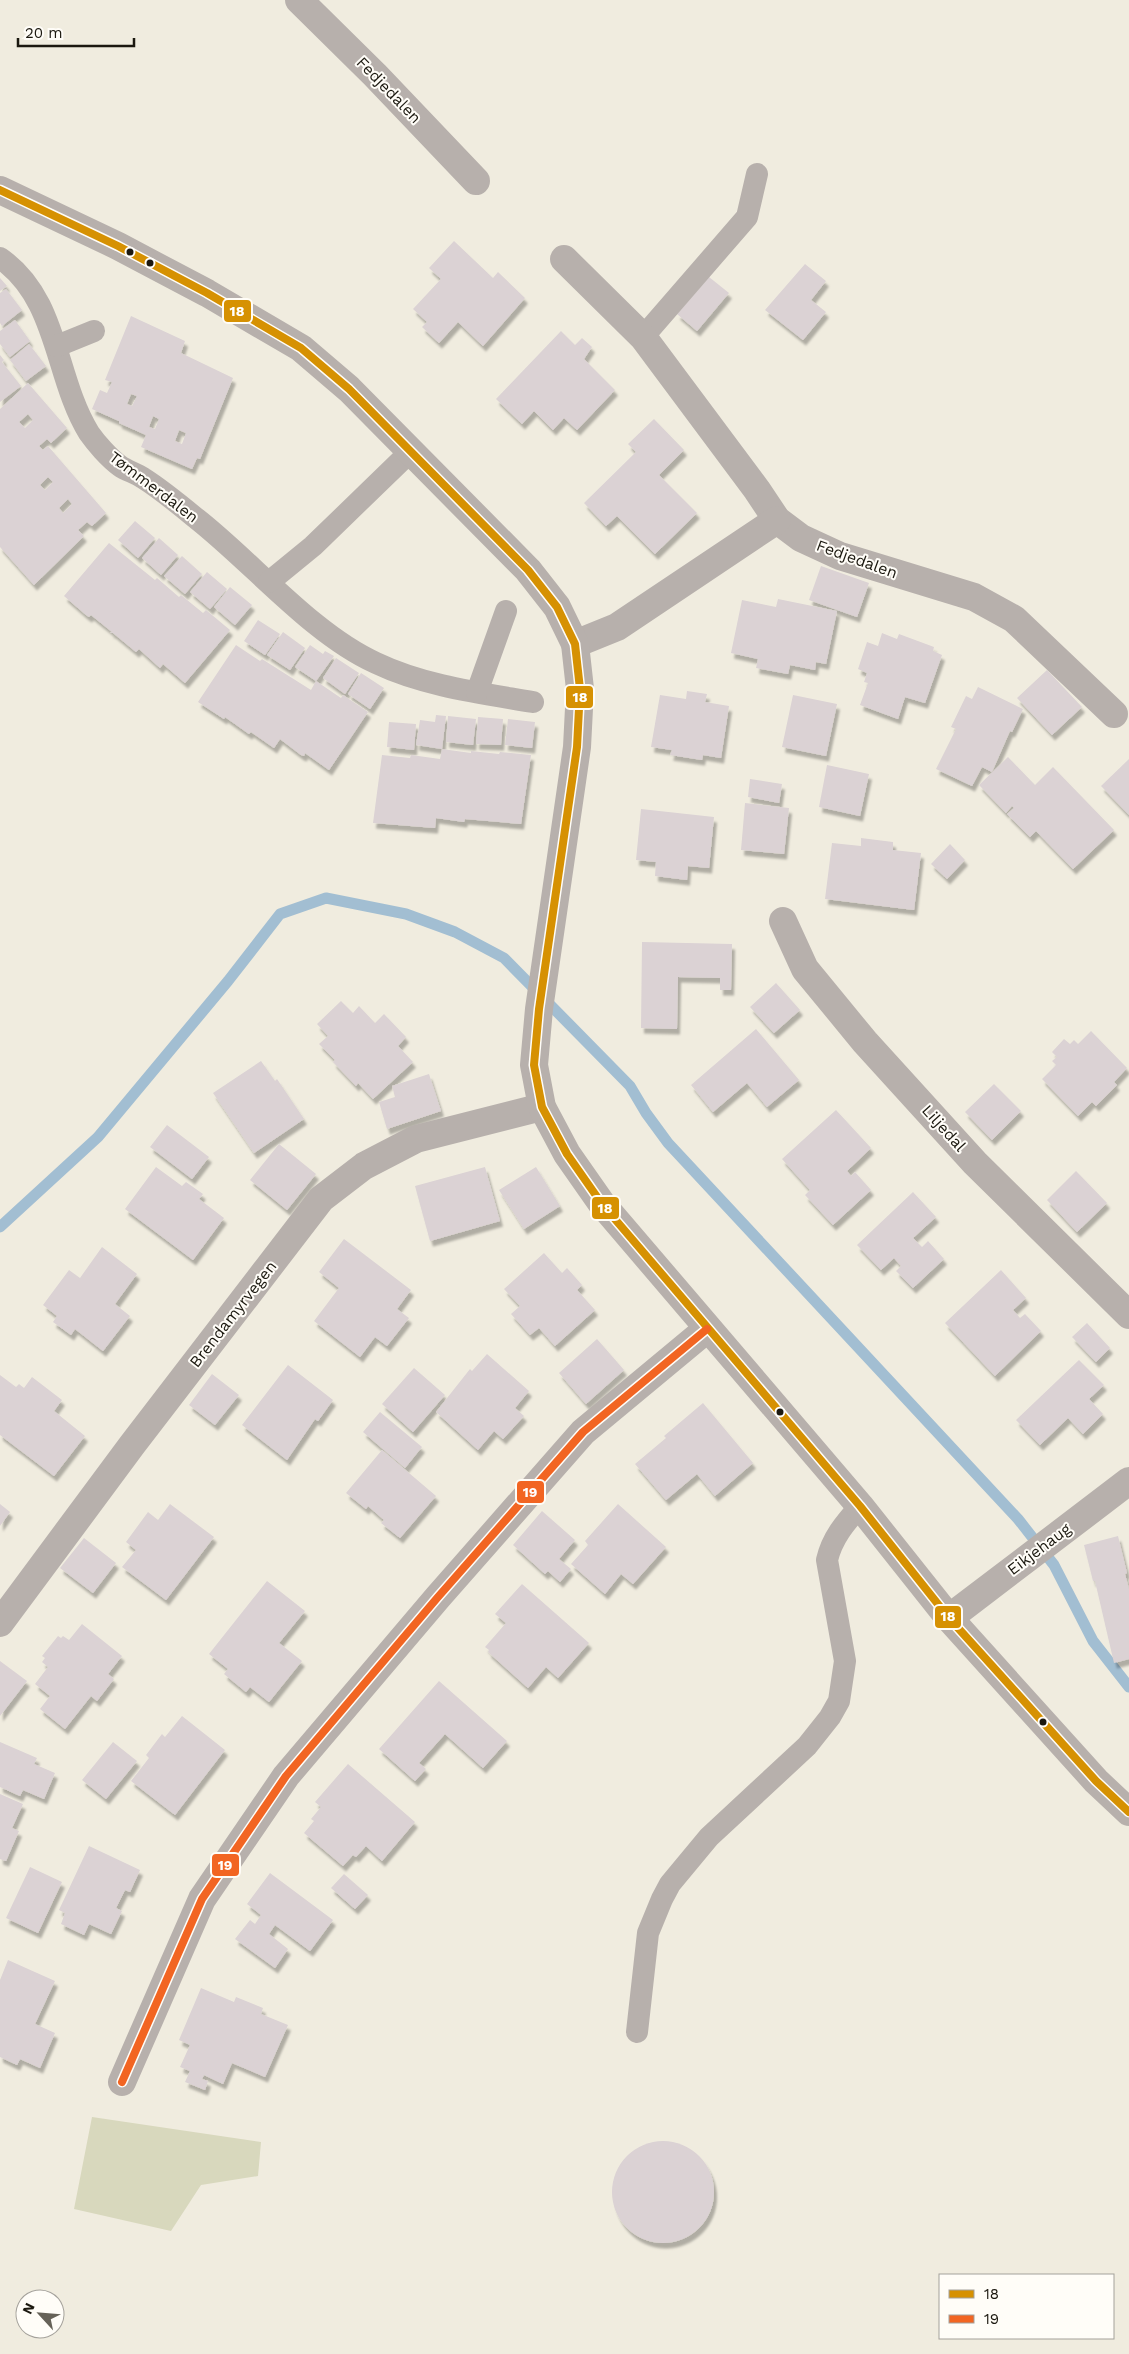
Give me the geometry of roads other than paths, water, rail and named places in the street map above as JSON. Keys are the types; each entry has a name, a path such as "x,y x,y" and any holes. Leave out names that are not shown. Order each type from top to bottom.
{"street":[{"name":"Fedjedalen","path":"300,0 476,181"},
{"path":"0,190 118,246 207,293 301,348 349,389 528,570 557,607 576,644 580,689 577,747 539,1009 534,1065 542,1107 567,1154 602,1204 860,1506 949,1618 1096,1781 1129,1812"},
{"name":"Fedjedalen","path":"564,260 643,337 757,490 777,520 801,538 840,556 974,598 1014,619 1114,714"},
{"path":"576,644 617,627 777,520"},
{"name":"Liljedal","path":"783,921 805,969 865,1042 975,1163 1129,1315"},
{"name":"Brendamyrvegen","path":"0,1623 138,1437 321,1199 364,1166 416,1139 542,1107"},
{"path":"122,2082 202,1899 286,1776 438,1597 583,1432 707,1329"},
{"name":"Eikjehaug","path":"949,1618 1129,1481"}],"lane":[{"path":"643,337 747,217 757,174"},
{"name":"Tømmerdalen","path":"0,258 14,268 37,298 57,346 73,401 91,435 119,465 143,478 198,519 336,638 374,663 402,674 477,692 533,702"},
{"path":"57,346 94,331"},
{"path":"269,582 313,546 410,452"},
{"path":"477,692 506,611"},
{"path":"637,2032 648,1933 662,1898 670,1884 709,1838 806,1746 830,1717 839,1701 845,1661 827,1560 830,1547 837,1533 860,1506"}],"waterway":[{"path":"0,1227 98,1137 228,981 280,914 326,898 406,914 455,932 504,958 630,1086 646,1113 668,1143 1018,1519 1054,1565 1093,1641 1129,1687"}]}
